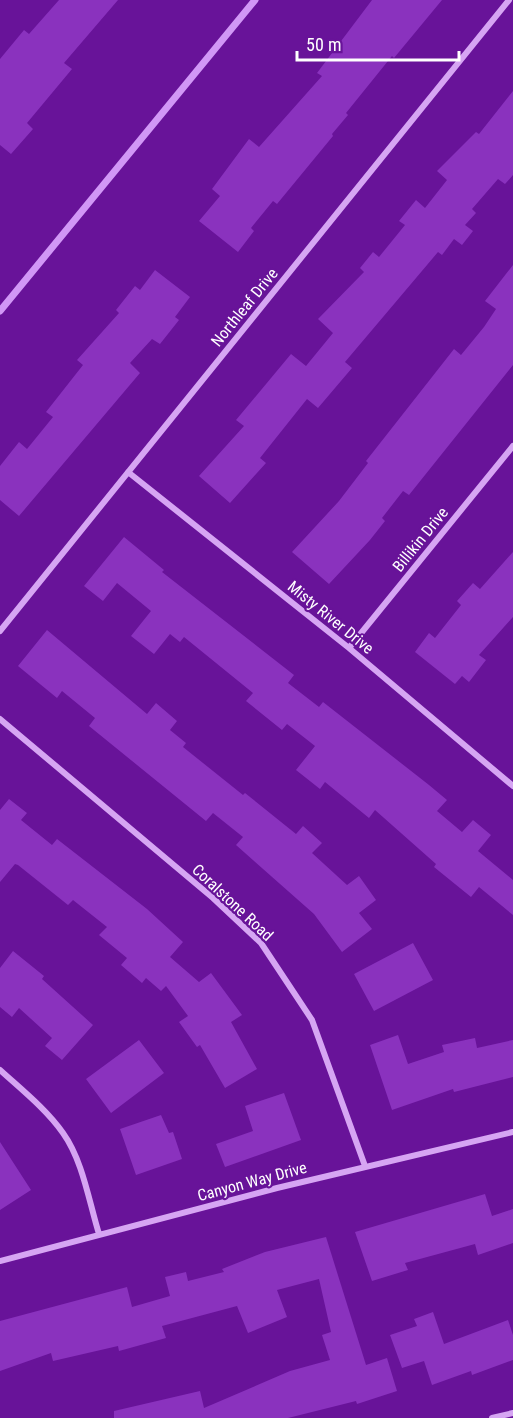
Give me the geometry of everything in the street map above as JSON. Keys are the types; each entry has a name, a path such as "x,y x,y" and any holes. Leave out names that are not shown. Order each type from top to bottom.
{"street":[{"name":"Northleaf Drive","path":"0,631 509,0"},
{"name":"Billikin Drive","path":"349,648 513,446"},
{"name":"Misty River Drive","path":"128,472 349,648 513,786"},
{"name":"Coralstone Road","path":"0,719 213,898 261,943 312,1020 366,1166"},
{"path":"0,1071 49,1115 64,1134 75,1155 99,1234"},
{"name":"Canyon Way Drive","path":"0,1261 366,1166 513,1132"},
{"path":"492,1418 513,1413"}],"building":[{"path":"59,0 118,0 64,63 72,69 27,123 33,129 11,154 0,145 0,59 24,30 29,34"},
{"path":"372,0 442,0 394,58 392,56 346,113 348,115 332,134 333,136 277,204 273,201 251,228 254,231 238,252 199,221 220,196 212,189 249,139 259,147 322,76 317,73"},
{"path":"513,91 513,175 505,184 498,179 472,209 476,213 465,225 473,231 462,245 454,239 442,255 438,252 345,362 352,368 318,408 307,399 260,458 266,463 230,503 199,476 244,426 236,420 291,354 306,366 333,333 318,319 364,272 360,268 373,252 379,257 405,225 399,221 416,200 425,208 447,180 437,171 476,132 479,134"},
{"path":"513,265 513,365 409,495 403,491 382,518 385,521 370,540 329,584 292,552 339,501 368,463 366,461 454,349 461,355 484,327 496,309 485,301"},
{"path":"155,270 190,297 175,317 179,320 160,344 152,339 130,363 140,373 19,516 0,500 0,466 19,442 27,449 53,417 46,412 83,365 77,360 119,313 116,310 135,286 140,290"},
{"path":"124,537 164,570 162,572 294,675 288,683 319,707 323,702 447,800 437,811 462,832 473,820 491,835 478,851 513,880 513,915 479,887 471,897 434,867 436,864 375,810 369,818 325,782 320,789 296,770 315,746 287,724 282,730 246,701 253,693 184,637 180,642 170,634 154,654 131,636 151,611 117,583 103,601 84,586"},
{"path":"513,552 513,617 479,655 486,660 469,682 462,676 455,684 415,652 429,633 435,638 461,605 457,601 473,583 480,589"},
{"path":"47,630 147,714 156,703 177,721 170,730 186,743 183,747 243,795 245,793 296,834 303,826 322,843 312,853 347,885 359,876 376,900 359,913 372,929 342,952 314,914 236,845 243,837 213,813 206,821 89,726 95,718 62,691 57,698 18,666"},
{"path":"9,799 27,813 21,820 52,845 57,839 147,909 183,942 170,957 199,982 211,973 242,1015 231,1022 257,1069 225,1088 200,1045 197,1047 179,1022 188,1016 166,986 161,991 146,978 142,983 121,965 127,958 99,935 107,927 73,900 68,905 18,865 15,864 0,882 0,810"},
{"path":"413,943 433,980 374,1011 354,974"},
{"path":"13,951 44,976 42,979 93,1025 62,1060 45,1046 52,1038 19,1008 12,1017 0,1007 0,968"},
{"path":"398,1035 408,1064 444,1052 442,1045 475,1038 477,1048 513,1040 513,1077 454,1092 453,1089 392,1110 370,1045"},
{"path":"139,1040 164,1073 111,1113 86,1079"},
{"path":"284,1093 301,1140 225,1167 216,1144 253,1131 245,1106"},
{"path":"161,1115 169,1133 173,1132 182,1159 136,1175 120,1129"},
{"path":"0,1142 31,1190 0,1210"},
{"path":"485,1194 492,1216 513,1209 513,1243 478,1255 475,1244 405,1263 408,1270 372,1281 355,1232"},
{"path":"326,1237 366,1365 387,1358 397,1391 357,1404 356,1401 288,1418 114,1418 114,1411 200,1391 204,1408 290,1371 330,1360 322,1335 331,1332 319,1279 277,1290 287,1317 248,1333 237,1306 162,1326 166,1338 119,1351 118,1346 53,1361 51,1353 0,1371 0,1321 127,1287 132,1307 170,1296 165,1277 186,1272 188,1281 224,1272 222,1269 265,1252"},
{"path":"433,1312 444,1344 508,1320 513,1335 513,1360 472,1375 471,1371 432,1385 424,1361 402,1368 390,1335 417,1326 414,1319"}],"waterway":[{"path":"0,311 255,0"}]}
